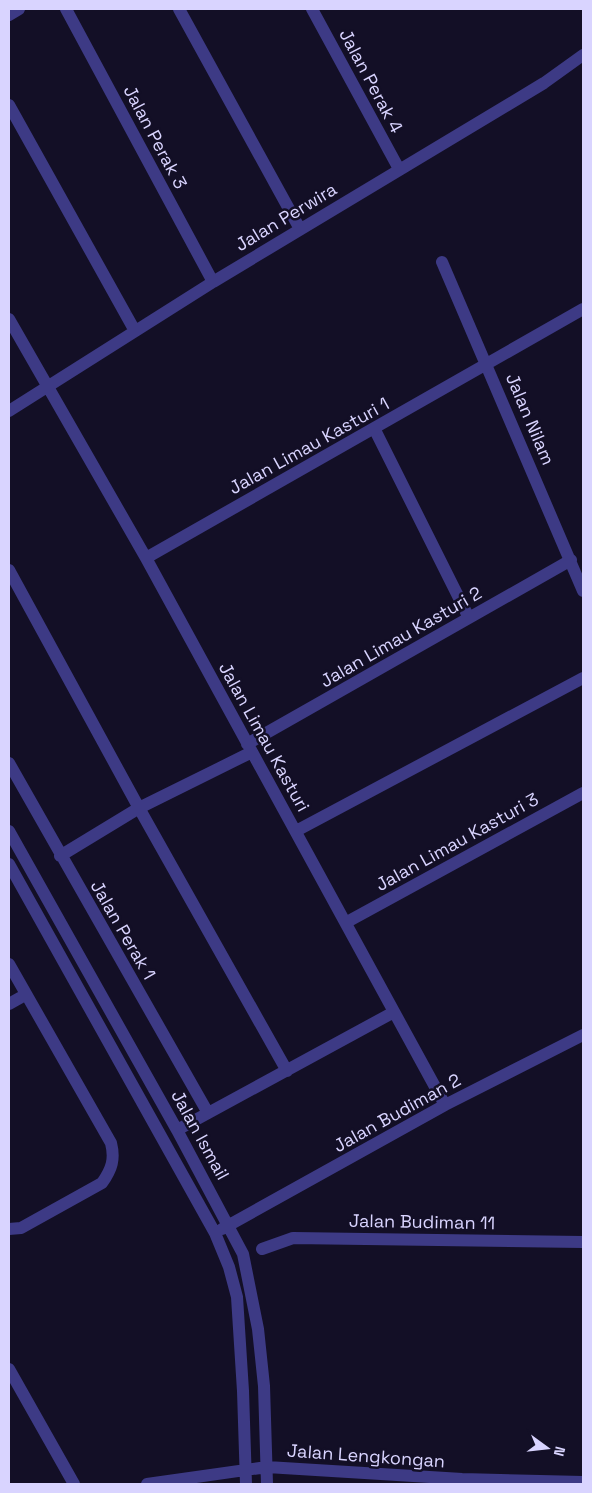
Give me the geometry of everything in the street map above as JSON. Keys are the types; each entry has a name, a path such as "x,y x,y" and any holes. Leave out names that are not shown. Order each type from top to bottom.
{"street":[{"path":"9,15 19,9"},
{"name":"Jalan Perak 3","path":"66,9 213,282"},
{"path":"178,9 300,229"},
{"name":"Jalan Perak 4","path":"312,9 399,170"},
{"name":"Jalan Perwira","path":"9,411 213,282 544,83 583,55"},
{"path":"9,105 135,332"},
{"name":"Jalan Nilam","path":"442,262 488,365 583,591"},
{"name":"Jalan Limau Kasturi 1","path":"146,558 375,430 583,309"},
{"name":"Jalan Limau Kasturi","path":"9,319 146,558 249,748 347,922 445,1105"},
{"path":"375,430 469,618"},
{"name":"Jalan Limau Kasturi 2","path":"60,856 139,808 249,748 571,560"},
{"path":"9,570 139,808 287,1071"},
{"path":"296,831 583,678"},
{"name":"Jalan Perak 1","path":"9,763 60,856 208,1113"},
{"name":"Jalan Limau Kasturi 3","path":"347,922 583,793"},
{"name":"Jalan Ismail","path":"9,832 230,1225 243,1254 258,1329 264,1386 268,1484"},
{"name":"Jalan Ismail","path":"9,864 216,1233 229,1267 237,1297 246,1484"},
{"path":"9,964 110,1143 114,1156 110,1172 102,1183 21,1228 9,1229"},
{"path":"9,1004 25,994"},
{"path":"177,1130 394,1012"},
{"name":"Jalan Budiman 2","path":"216,1233 445,1105 583,1035"},
{"name":"Jalan Budiman 11","path":"262,1249 293,1238 583,1242"},
{"path":"9,1369 74,1484"},
{"name":"Jalan Lengkongan","path":"147,1484 268,1467 462,1479 583,1482"}]}
